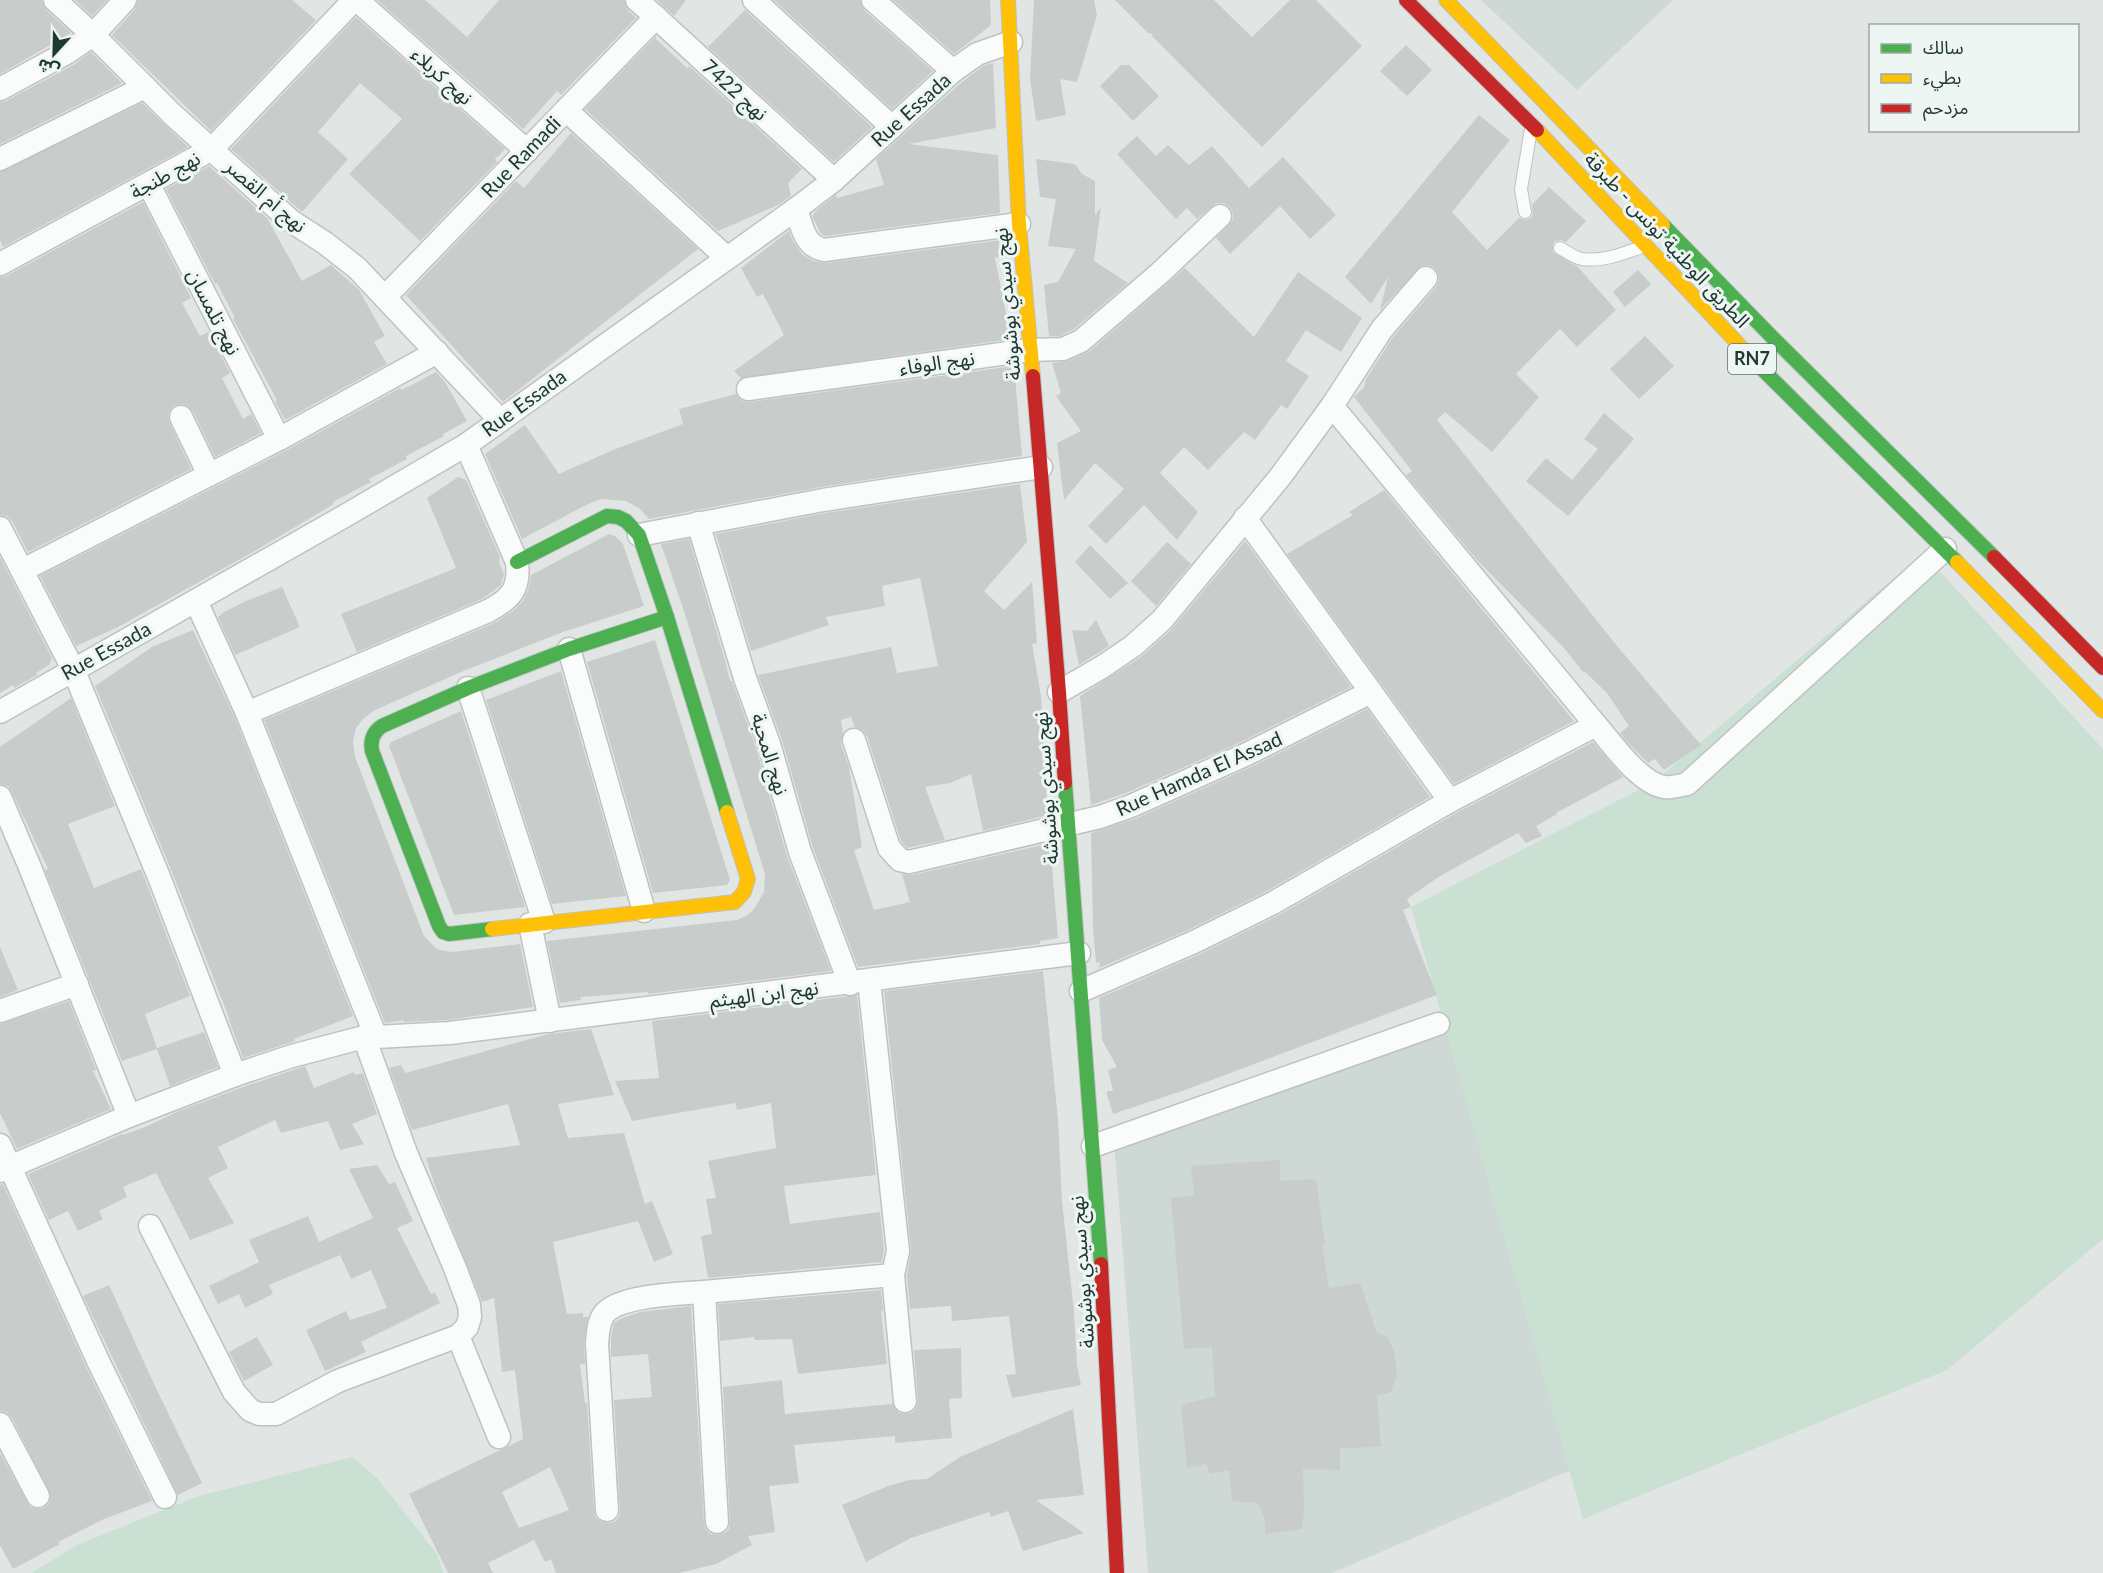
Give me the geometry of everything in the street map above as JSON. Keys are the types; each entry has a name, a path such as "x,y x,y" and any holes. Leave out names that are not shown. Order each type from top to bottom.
{"street":[{"name":"نهج أم القصر","path":"55,0 173,115 291,221 341,255 386,297 406,322 500,420"},
{"path":"0,89 68,52 93,35 125,0"},
{"name":"نهج طنجة","path":"0,264 212,149 356,0"},
{"name":"نهج كربلاء","path":"356,0 527,151"},
{"name":"نهج 7422","path":"637,0 834,180"},
{"path":"754,0 892,127"},
{"path":"873,0 953,71"},
{"name":"نهج سيدي بوشوشة","path":"1008,0 1019,224 1059,692 1066,824 1079,953 1105,1318 1117,1573"},
{"name":"الطريق الوطنية تونس - طبرقة","path":"1406,0 1532,125 1749,356 1880,483 2103,711"},
{"name":"الطريق الوطنية تونس - طبرقة","path":"1446,0 1771,336 1900,462 2103,668"},
{"name":"Rue Ramadi","path":"386,297 656,17"},
{"name":"Rue Essada","path":"0,712 466,445 834,180 953,71 977,54 1011,42"},
{"path":"0,159 146,87"},
{"path":"566,110 727,258"},
{"name":"نهج تلمسان","path":"149,185 279,439"},
{"path":"796,209 810,244 824,250 1019,224"},
{"name":"نهج الوفاء","path":"748,389 1030,350 1063,349 1081,341 1161,272 1220,216"},
{"path":"1059,692 1133,646 1162,620 1280,477 1332,406 1382,329 1426,278"},
{"path":"23,570 279,439 437,352"},
{"path":"1332,406 1596,725 1637,771 1663,787 1675,788 1687,784 1945,549"},
{"path":"181,417 208,475"},
{"path":"247,713 498,606 515,589 519,578 517,562 466,445"},
{"path":"1880,483 1900,462"},
{"path":"639,535 823,500 1041,467"},
{"path":"517,562 607,516 618,517 626,521 639,535 667,617 748,879 747,887 735,902 456,934 443,932 435,918 372,751 371,739 376,729 468,688 569,649 667,617"},
{"path":"1245,518 1450,801"},
{"name":"نهج المحبة","path":"698,522 801,852 860,982 898,1251 893,1275 905,1401"},
{"path":"0,528 73,669 159,877 235,1075"},
{"path":"150,1226 234,1392 250,1410 259,1414 276,1414 338,1381 458,1336 467,1327 470,1317 469,1305 406,1153 370,1037 247,713 196,601"},
{"path":"569,649 644,911"},
{"path":"468,688 537,923 549,1021"},
{"name":"Rue Hamda El Assad","path":"854,740 889,848 900,860 909,862 1100,817 1173,789 1371,692"},
{"path":"1081,991 1194,942 1273,903 1450,801 1596,725"},
{"path":"0,797 129,1116"},
{"name":"نهج ابن الهيثم","path":"4,1169 129,1116 235,1075 292,1056 370,1037 450,1033 1079,953"},
{"path":"0,1011 77,984"},
{"path":"1093,1146 1438,1024"},
{"path":"0,1145 4,1169 165,1497"},
{"path":"607,1510 597,1344 598,1329 603,1314 614,1305 627,1300 893,1275"},
{"path":"704,1292 717,1522"},
{"path":"458,1336 499,1437"},
{"path":"0,1424 38,1496"}],"lane":[{"path":"1525,212 1521,189 1532,125"},
{"path":"1560,248 1580,259 1599,259 1647,245"}],"shaded area":[{"path":"1481,0 1673,0 1577,90"},
{"path":"1449,1028 1573,1469 1332,1573 1148,1573 1114,1141"}],"green space":[{"path":"1923,553 2103,749 2103,1239 1947,1370 1583,1519 1411,907 1654,782"},
{"path":"352,1457 378,1479 437,1554 443,1573 31,1573 77,1545 199,1496"}],"building":[{"path":"0,0 42,0 46,10 71,33 0,74"},
{"path":"75,0 107,0 92,16"},
{"path":"138,0 292,0 316,20 211,131 112,35 135,9"},
{"path":"377,0 425,0 467,37 499,0 624,0 628,10 636,18 561,95 557,91 523,129"},
{"path":"657,0 686,0 674,16"},
{"path":"774,0 860,0 864,10 933,71 892,109"},
{"path":"893,0 990,0 991,25 954,54"},
{"path":"1034,0 1094,0 1097,15 1077,82 1060,79 1066,115 1036,121 1030,78"},
{"path":"1115,0 1214,0 1252,37 1290,0 1316,0 1362,46 1262,147 1152,36 1153,34 1148,33"},
{"path":"745,10 872,127 834,162 708,47"},
{"path":"356,17 505,149 495,159 497,162 420,241 349,174 402,119 360,83 318,132 348,159 302,212 231,149"},
{"path":"656,36 656,39 687,68 689,66 802,169 788,183 791,196 778,205 718,231 585,109"},
{"path":"1406,45 1432,70 1407,96 1380,71"},
{"path":"91,52 122,83 0,144 0,102 6,101 75,64"},
{"path":"993,63 996,128 908,144 998,155 1000,213 825,236 821,234 812,216 818,209 836,195 837,198 884,185 876,159 962,82 983,66"},
{"path":"1121,65 1129,65 1159,96 1133,121 1100,86"},
{"path":"142,103 188,147 3,247 0,240 0,172"},
{"path":"1479,115 1510,140 1452,212 1487,250 1519,218 1526,220 1531,218 1532,205 1549,187 1586,221 1566,242 1555,241 1553,252 1577,266 1616,310 1577,347 1560,329 1516,374 1539,397 1492,452 1445,412 1437,420 1617,646 1701,745 1664,770 1655,759 1648,763 1628,743 1620,733 1629,726 1607,693 1583,672 1564,648 1477,560 1406,475 1412,471 1354,397 1364,387 1366,379 1393,337 1436,287 1439,280 1434,267 1421,266 1380,310 1388,277 1371,304 1345,277"},
{"path":"571,133 698,249 503,402 406,295 516,181 524,188"},
{"path":"1137,136 1156,156 1168,145 1189,165 1212,146 1249,188 1283,157 1336,215 1310,239 1280,206 1230,254 1216,238 1233,220 1230,207 1224,203 1216,203 1197,219 1187,208 1176,219 1117,154"},
{"path":"1036,159 1075,164 1082,174 1095,181 1095,215 1101,207 1094,261 1128,283 1074,329 1060,336 1049,336 1044,285 1058,282 1076,249 1048,246 1056,199 1040,197"},
{"path":"209,166 267,218 302,281 331,265 359,290 385,336 374,342 387,364 285,420 217,283 215,284 166,189"},
{"path":"143,202 191,298 182,303 200,336 209,332 230,373 222,378 243,419 251,414 261,433 215,457 193,411 183,404 175,405 168,415 169,422 191,469 28,552 12,521 7,516 0,515 0,277 6,276"},
{"path":"789,231 802,254 813,261 825,263 1002,240 1004,256 995,258 1011,339 741,378 734,371 784,335 763,294 757,297 741,268"},
{"path":"1185,268 1254,337 1298,272 1362,318 1341,352 1306,330 1286,361 1309,376 1287,409 1281,405 1255,440 1244,432 1208,470 1184,447 1160,473 1198,512 1177,540 1144,505 1106,544 1088,526 1124,489 1095,463 1064,500 1057,443 1081,431 1056,396 1061,393 1052,363 1068,361 1090,351"},
{"path":"1638,270 1651,284 1625,307 1613,292"},
{"path":"1645,336 1674,366 1639,399 1610,369"},
{"path":"1014,366 1022,456 821,487 649,519 639,508 626,501 601,499 522,539 485,454 525,425 559,474 613,450 683,424 679,409 736,394 742,401 750,402"},
{"path":"436,372 445,382 467,421 406,456 407,459 369,479 371,482 333,502 334,504 253,552 118,627 76,646 40,576 285,451 400,388 402,390"},
{"path":"1604,413 1634,439 1568,516 1526,481 1546,458 1572,480 1598,449 1584,439"},
{"path":"458,477 466,480 500,557 499,562 504,574 501,585 482,599 357,652 341,614 456,568 427,498"},
{"path":"1020,484 1027,542 984,591 1004,610 1032,582 1037,643 1032,644 1041,696 1048,815 983,831 971,774 950,783 925,787 945,840 907,848 901,841 867,736 863,730 855,727 851,717 841,720 843,733 841,744 849,767 862,847 854,850 874,910 910,902 902,874 912,875 1050,843 1058,938 1040,941 1040,944 858,967 813,848 782,740 758,675 891,647 897,673 938,666 920,578 882,586 885,606 826,617 829,625 751,651 716,534 825,513"},
{"path":"1384,490 1574,721 1454,784 1287,554 1353,515 1349,512"},
{"path":"609,534 615,536 623,544 644,606 563,632 461,672 375,710 356,728 353,742 355,757 424,936 437,949 451,952 520,944 533,1007 449,1020 404,1022 404,1020 385,1023 264,720 494,623 512,612 523,601 531,575"},
{"path":"689,539 730,681 732,681 756,748 787,856 831,971 648,994 648,992 580,997 581,1000 560,1003 547,941 737,920 754,909 764,892 765,874 661,544"},
{"path":"1245,541 1351,687 1241,742 1126,793 1091,805 1080,696 1141,657 1171,630"},
{"path":"1167,542 1191,564 1156,606 1131,581"},
{"path":"1090,545 1128,583 1110,599 1075,562"},
{"path":"0,557 52,658 49,665 36,673 37,675 0,693"},
{"path":"282,587 300,627 235,655 218,617 246,601"},
{"path":"1096,620 1109,646 1079,665 1072,630 1087,631"},
{"path":"193,630 235,718 353,1016 294,1039 295,1041 243,1058 172,872 95,686 152,647"},
{"path":"655,640 730,880 727,885 653,893 587,662"},
{"path":"561,671 626,896 552,904 486,700"},
{"path":"71,698 115,806 68,824 94,888 141,869 190,996 145,1014 157,1048 204,1032 218,1067 170,1086 157,1049 122,1061 45,870 48,869 12,792 8,786 0,784 0,747"},
{"path":"1367,709 1430,797 1267,891 1188,930 1099,968 1100,962 1096,963 1093,927 1091,833 1137,818 1253,766"},
{"path":"461,711 525,907 454,915 389,746 391,742"},
{"path":"1593,742 1623,777 1536,826 1542,836 1526,843 1518,833 1440,876 1407,899 1411,907 1403,910 1437,995 1185,1090 1113,1114 1107,1095 1107,1091 1113,1091 1108,1070 1117,1067 1102,1040 1099,998 1200,954 1279,915 1456,813"},
{"path":"0,947 18,990 0,997"},
{"path":"1043,971 1058,1119 1062,1201 1074,1312 1077,1365 1081,1385 1012,1398 1006,1375 1016,1374 1009,1316 952,1321 951,1306 910,1309 907,1276 911,1250 884,991"},
{"path":"857,995 876,1175 784,1186 790,1224 880,1212 884,1250 882,1262 708,1278 701,1236 712,1234 706,1199 716,1198 708,1161 776,1148 771,1103 737,1110 735,1103 632,1121 615,1081 659,1078 652,1021"},
{"path":"69,1001 96,1070 93,1071 111,1109 17,1149 0,1113 0,1024"},
{"path":"591,1029 614,1095 558,1104 568,1138 624,1133 645,1204 652,1201 673,1254 654,1262 638,1221 553,1242 567,1314 583,1313 583,1317 588,1317 584,1343 585,1364 580,1364 585,1403 587,1403 596,1518 608,1523 614,1522 619,1517 614,1400 652,1397 648,1354 611,1357 614,1323 640,1312 691,1306 704,1523 706,1530 711,1534 725,1533 729,1529 730,1522 723,1387 782,1380 785,1414 892,1404 899,1413 907,1414 913,1412 918,1400 914,1350 961,1348 962,1398 949,1399 952,1438 895,1443 895,1436 794,1445 799,1483 769,1486 775,1532 748,1536 752,1545 716,1564 679,1573 556,1573 551,1559 545,1562 534,1540 488,1563 493,1573 448,1573 409,1494 523,1439 515,1370 502,1372 494,1298 482,1302 426,1158 520,1145 508,1104 412,1130 389,1068 401,1065 405,1073 549,1034","holes":["550,1467 569,1510 519,1528 502,1492"]},
{"path":"305,1066 314,1088 354,1072 355,1075 363,1073 377,1114 352,1124 364,1144 340,1150 328,1121 281,1133 275,1120 218,1147 228,1168 208,1178 234,1223 190,1240 156,1173 123,1187 127,1197 99,1211 103,1219 78,1231 68,1211 49,1220 28,1174 179,1111"},
{"path":"1280,1160 1280,1181 1316,1179 1329,1288 1360,1283 1376,1331 1388,1338 1394,1350 1397,1374 1391,1392 1377,1396 1381,1447 1340,1448 1340,1470 1303,1469 1302,1529 1265,1534 1265,1519 1258,1503 1232,1501 1229,1470 1210,1474 1206,1464 1187,1468 1181,1405 1215,1396 1212,1347 1184,1349 1171,1198 1194,1195 1191,1166"},
{"path":"377,1165 389,1184 395,1182 413,1221 397,1228 431,1294 435,1292 440,1303 361,1342 366,1352 325,1371 306,1330 346,1311 350,1320 387,1308 371,1270 351,1279 340,1255 269,1285 273,1294 245,1308 239,1294 218,1304 209,1286 259,1262 249,1240 308,1216 319,1242 373,1218 349,1169"},
{"path":"3,1184 87,1369 152,1501 104,1519 58,1542 60,1544 13,1569 0,1545 0,1453 30,1507 44,1508 49,1504 51,1496 12,1418 7,1412 0,1411 0,1185"},
{"path":"109,1285 202,1483 178,1495 83,1296"},
{"path":"881,1290 887,1364 798,1374 792,1339 755,1340 754,1337 720,1341 718,1304"},
{"path":"257,1337 273,1365 244,1381 229,1352"},
{"path":"1073,1409 1084,1495 1036,1500 1084,1533 1023,1551 1008,1511 991,1517 989,1512 911,1538 866,1562 842,1505 888,1486 909,1480 927,1479 960,1457"}],"traffic: fast":[{"path":"1663,225 1771,336 1994,557"},
{"path":"1759,366 1957,562"},
{"path":"517,562 607,516 618,517 626,521 639,535 667,617 727,812"},
{"path":"492,929 449,934 443,932 439,926 372,751 371,743 374,734 382,726 468,688 569,649 667,617"},
{"path":"1065,783 1101,1264"}],"traffic: slow":[{"path":"1008,0 1019,224 1033,376"},
{"path":"1446,0 1663,225"},
{"path":"1537,130 1759,366"},
{"path":"1957,562 2103,711"},
{"path":"492,929 735,902 744,892 748,879 727,812"}],"traffic: jam":[{"path":"1406,0 1537,130"},
{"path":"1033,376 1065,783"},
{"path":"1994,557 2103,668"},
{"path":"1101,1264 1117,1573"}]}
